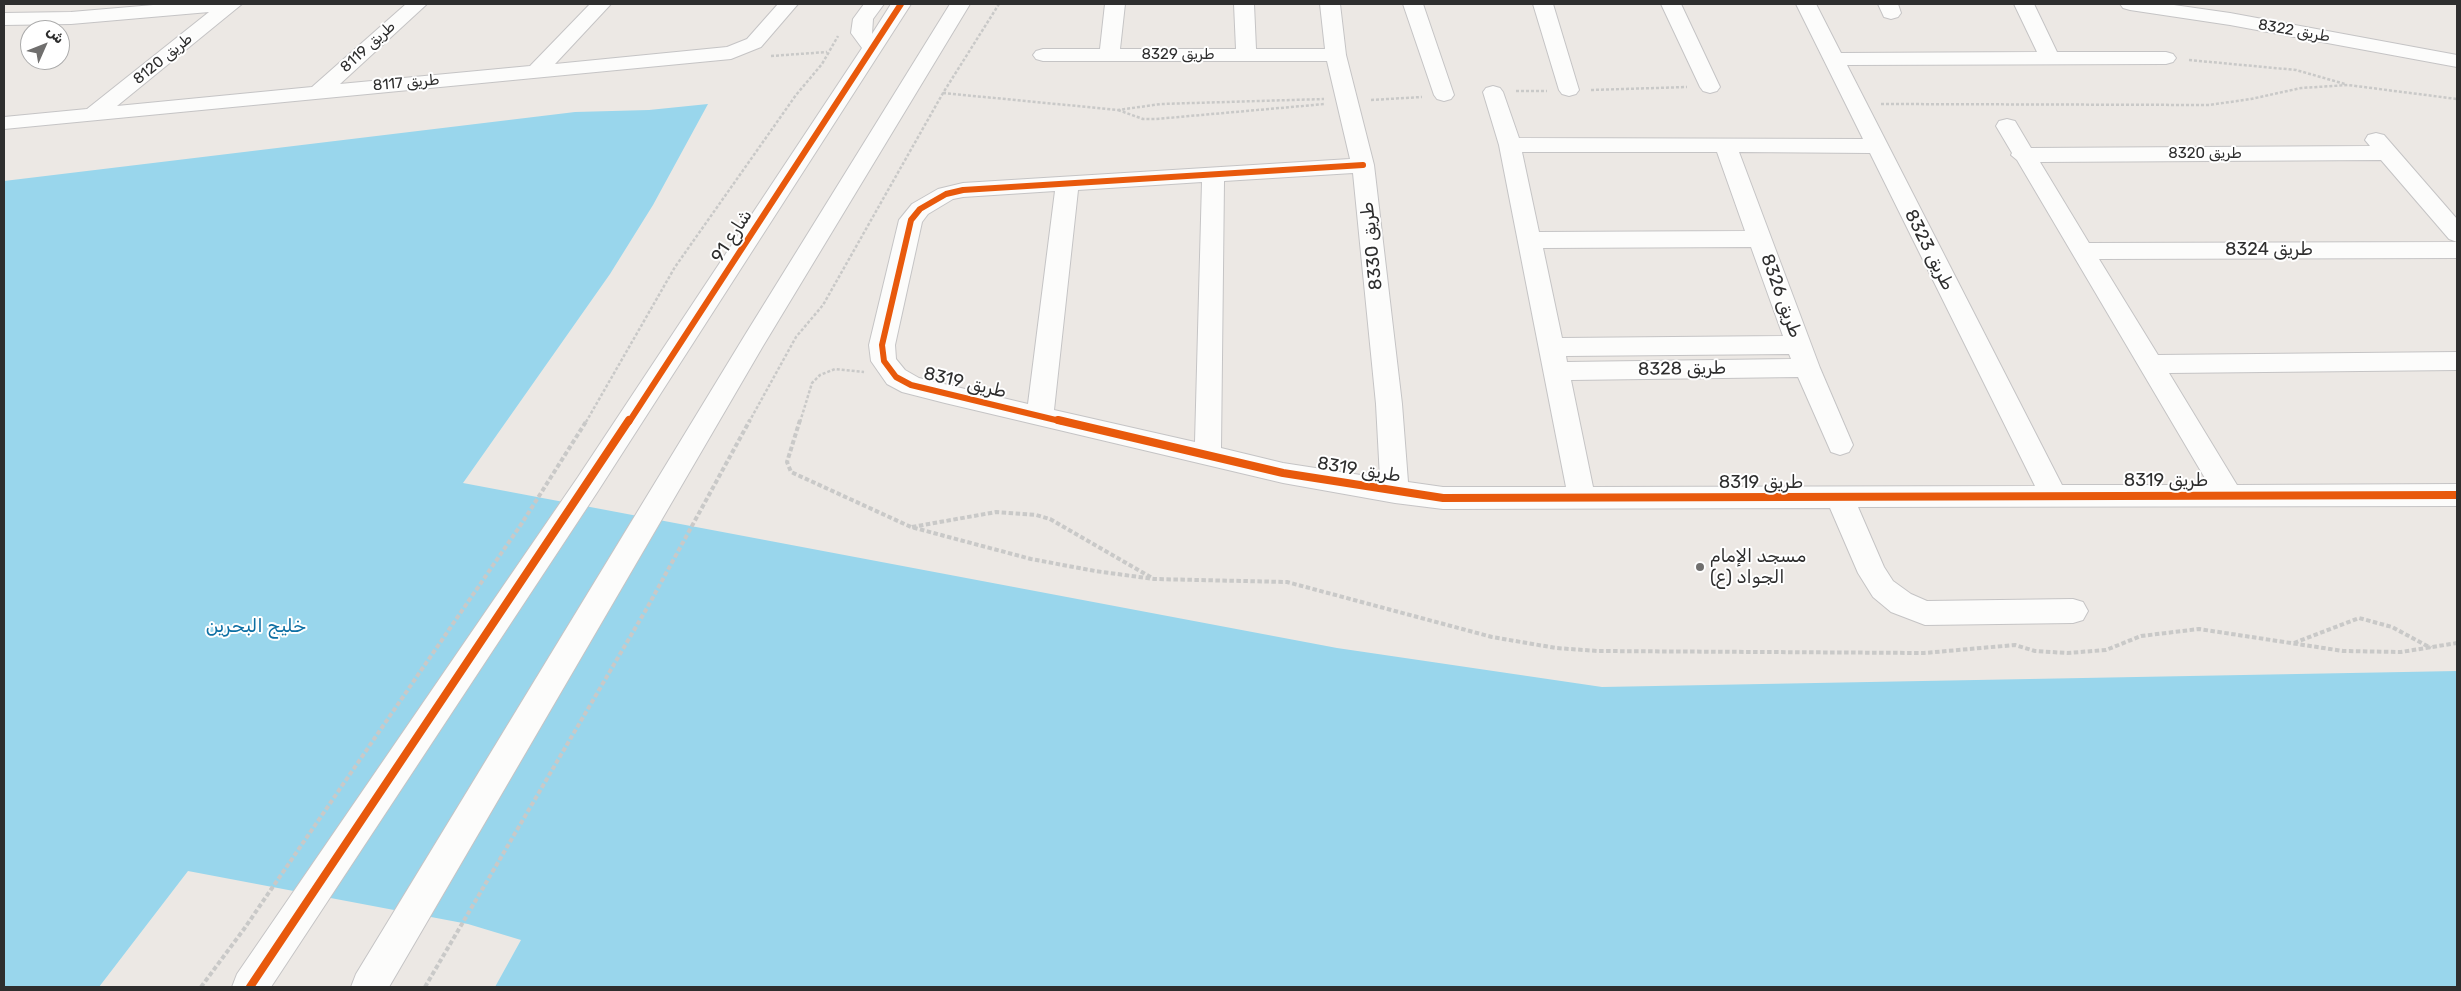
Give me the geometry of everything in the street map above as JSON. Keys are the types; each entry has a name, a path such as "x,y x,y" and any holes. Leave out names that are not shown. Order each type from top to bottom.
{"street":[{"name":"طريق 8119","path":"320,91 417,4"},
{"path":"537,70 601,4"},
{"name":"طريق 8117","path":"4,123 537,70 731,53 754,43 788,4"},
{"path":"872,48 861,33 864,19 874,4"},
{"name":"شارع 91","path":"250,987 588,484 901,4"},
{"path":"369,987 396,945 661,496 960,4"},
{"path":"1109,55 1115,4"},
{"path":"1244,4 1246,55"},
{"name":"طريق 8330","path":"1330,4 1336,55 1350,102 1363,165 1389,404 1395,492"},
{"path":"1413,4 1444,95"},
{"path":"1543,4 1569,90"},
{"path":"1671,4 1710,87"},
{"name":"طريق 8323","path":"1806,4 2054,496"},
{"path":"2024,4 2050,57"},
{"name":"طريق 8322","path":"2130,4 2230,19 2457,61"},
{"path":"4,19 71,18 206,6 229,6"},
{"name":"طريق 8120","path":"93,114 229,6"},
{"name":"طريق 8329","path":"1043,55 1336,55"},
{"path":"1834,59 2166,58"},
{"path":"1493,92 1510,145 1582,498"},
{"path":"2006,126 2230,497"},
{"path":"1510,145 1877,146"},
{"name":"طريق 8326","path":"1725,145 1803,356 1840,445"},
{"name":"طريق 8320","path":"2022,155 2381,145 2457,234"},
{"name":"طريق 8319","path":"1363,165 963,190 939,197 920,209 911,220 882,345 884,361 896,377 912,385 1283,473 1443,498 2457,495"},
{"path":"1208,455 1213,175"},
{"path":"1040,416 1067,184"},
{"path":"1530,240 1760,239"},
{"name":"طريق 8324","path":"2081,251 2457,250"},
{"name":"طريق 8328","path":"1552,346 1803,356"},
{"name":"طريق 8328","path":"1556,371 1803,356"},
{"path":"2149,364 2457,362"},
{"path":"1840,498 1872,573 1883,589 1901,603 1925,613 2073,611"}],"path":[{"path":"425,987 538,798 796,337 823,305 943,94 998,4"},
{"path":"201,987 244,929 522,524 598,403 676,267 796,95 822,64 839,34"},
{"path":"2166,58 2296,70 2348,85 2457,99"},
{"path":"1856,105 2209,105 2251,99 2301,88 2348,85"},
{"path":"1493,92 1710,87"},
{"path":"943,94 1118,110 1161,104 1315,98 1350,102"},
{"path":"1118,110 1143,119 1156,119 1444,95"},
{"path":"896,377 835,369 820,375 812,383 787,462 791,472 809,482 911,527 1031,559 1154,579 1287,582 1492,637 1556,648 1598,651 1924,653 2015,645 2035,651 2067,654 2106,650 2141,636 2200,629 2292,644 2368,652 2401,652 2457,643"},
{"path":"911,527 996,512 1036,515 1050,519 1154,579"},
{"path":"2292,644 2339,624 2360,618 2392,627 2432,648"}],"water":[{"name":"خليج البحرين","path":"708,104 653,205 610,274 463,483 1337,648 1602,687 2457,671 2457,987 495,987 521,940 468,924 188,871 99,987 4,987 4,181 575,112 649,110"}],"cycle path":[{"path":"250,987 588,484 901,4"},
{"path":"1363,165 963,190 946,194 920,209 911,220 882,345 884,361 896,377 911,385 945,394 1283,473 1443,498 2457,495"}],"place":[{"name":"مسجد الإمام الجواد (ع)","path":"1700,567"}]}
